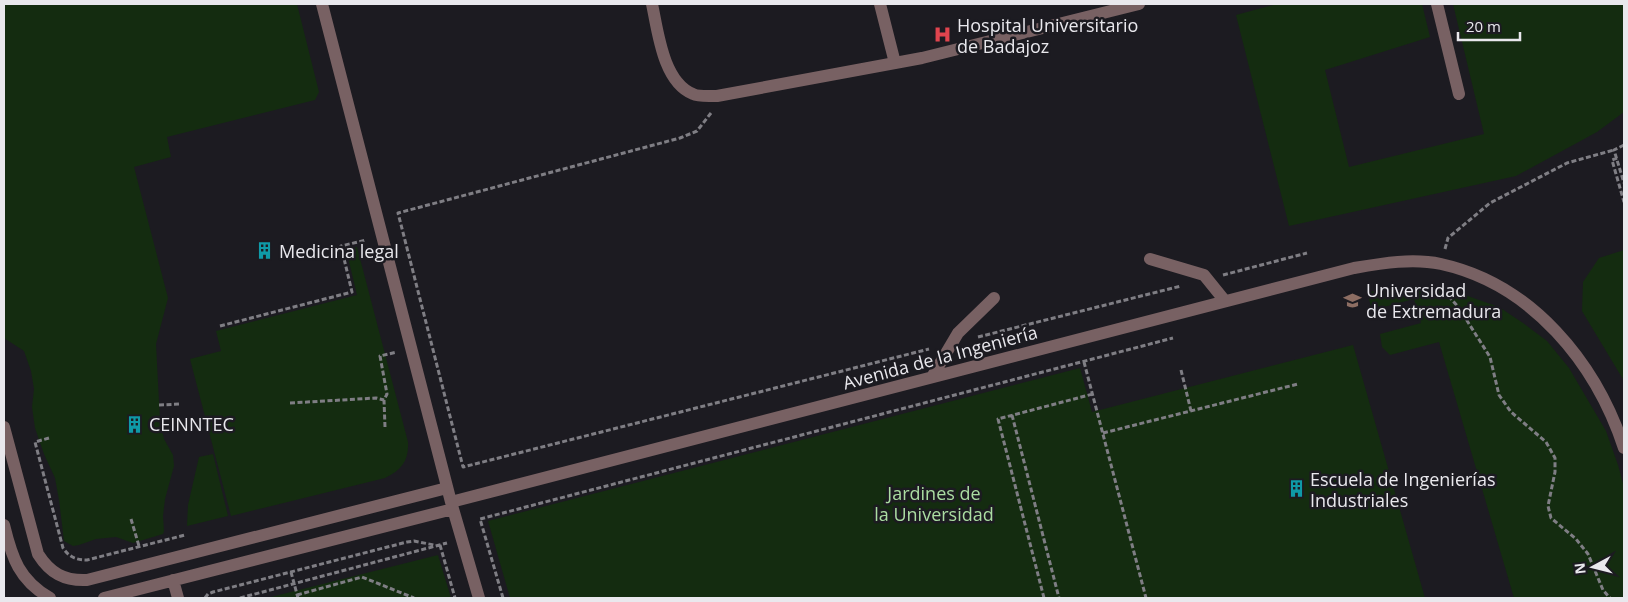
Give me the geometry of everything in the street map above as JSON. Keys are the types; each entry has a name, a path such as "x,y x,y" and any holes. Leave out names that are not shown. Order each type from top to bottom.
{"street":[{"path":"322,4 447,488 478,598"},
{"path":"652,4 660,42 671,74 680,86 694,95 716,96 922,58 1139,4"},
{"path":"880,4 895,63"},
{"path":"1437,4 1459,94"},
{"path":"1150,259 1204,275 1224,301"},
{"name":"Avenida de la Ingeniería","path":"104,598 286,551 932,377 1375,264 1397,262 1441,264 1473,274 1505,289 1527,305 1571,347 1590,374 1613,419 1624,448"},
{"path":"932,377 958,334 994,298"},
{"path":"4,427 38,554 51,570 63,578 70,579 87,580 447,488"},
{"path":"4,525 18,569 33,587 50,598"},
{"path":"173,580 178,598"}],"path":[{"path":"712,111 697,130 680,138 398,213 463,467 1307,253"},
{"path":"1610,598 1603,590 1588,554 1576,539 1551,518 1548,506 1555,472 1555,458 1546,442 1510,412 1499,394 1490,357 1459,308 1446,293 1441,264 1448,238 1490,203 1567,163 1614,150 1624,144"},
{"path":"1614,150 1624,183"},
{"path":"1617,158 1612,160 1624,202"},
{"path":"220,326 352,292 341,246 382,236"},
{"path":"503,598 480,518 1173,338"},
{"path":"385,427 384,400 387,394 380,356 411,348"},
{"path":"1084,362 1146,598"},
{"path":"1182,370 1191,410"},
{"path":"1103,433 1298,384"},
{"path":"1044,598 998,419 1093,394"},
{"path":"290,403 376,398 384,400"},
{"path":"159,405 180,404"},
{"path":"1012,415 1059,598"},
{"path":"49,438 35,442 63,548 67,554 80,560 87,560 185,535"},
{"path":"132,519 139,546"},
{"path":"205,598 213,592 407,542 414,541 429,545 440,545"},
{"path":"240,598 440,545"},
{"path":"440,545 455,598"},
{"path":"286,551 297,597 362,577 414,598"}],"green space":[{"path":"4,4 297,4 319,92 315,100 167,137 171,157 134,167 168,298 156,344 160,421 164,439 173,455 174,466 165,499 163,534 133,543 116,537 96,539 73,546 64,541 55,478 35,428 32,407 34,389 31,371 24,351 4,338"},
{"path":"1277,4 1422,4 1430,37 1325,70 1349,167 1484,134 1453,4 1624,4 1624,112 1597,132 1516,176 1289,226 1236,15"},
{"path":"357,247 408,442 406,459 396,472 385,478 231,516 190,359 221,351 216,331 357,295 346,249"},
{"path":"1624,250 1624,381 1582,311 1583,282 1599,258"},
{"path":"1407,287 1445,288 1499,307 1547,341 1569,368 1606,431 1624,487 1624,598 1514,598 1439,342 1390,355 1382,347 1380,334 1421,323 1414,299 1372,310 1367,292"},
{"name":"Jardines de la Universidad","path":"1353,345 1425,598 510,598 488,521 1080,368 1092,412"},
{"path":"213,454 228,516 187,526 188,505 199,457"},
{"path":"438,555 451,598 267,598"}],"place":[{"name":"Hospital Universitario de Badajoz","path":"943,35"},
{"name":"Medicina legal","path":"265,251"},
{"name":"Universidad de Extremadura","path":"1352,300"},
{"name":"CEINNTEC","path":"135,424"},
{"name":"Escuela de Ingenierías Industriales","path":"1296,489"}]}
